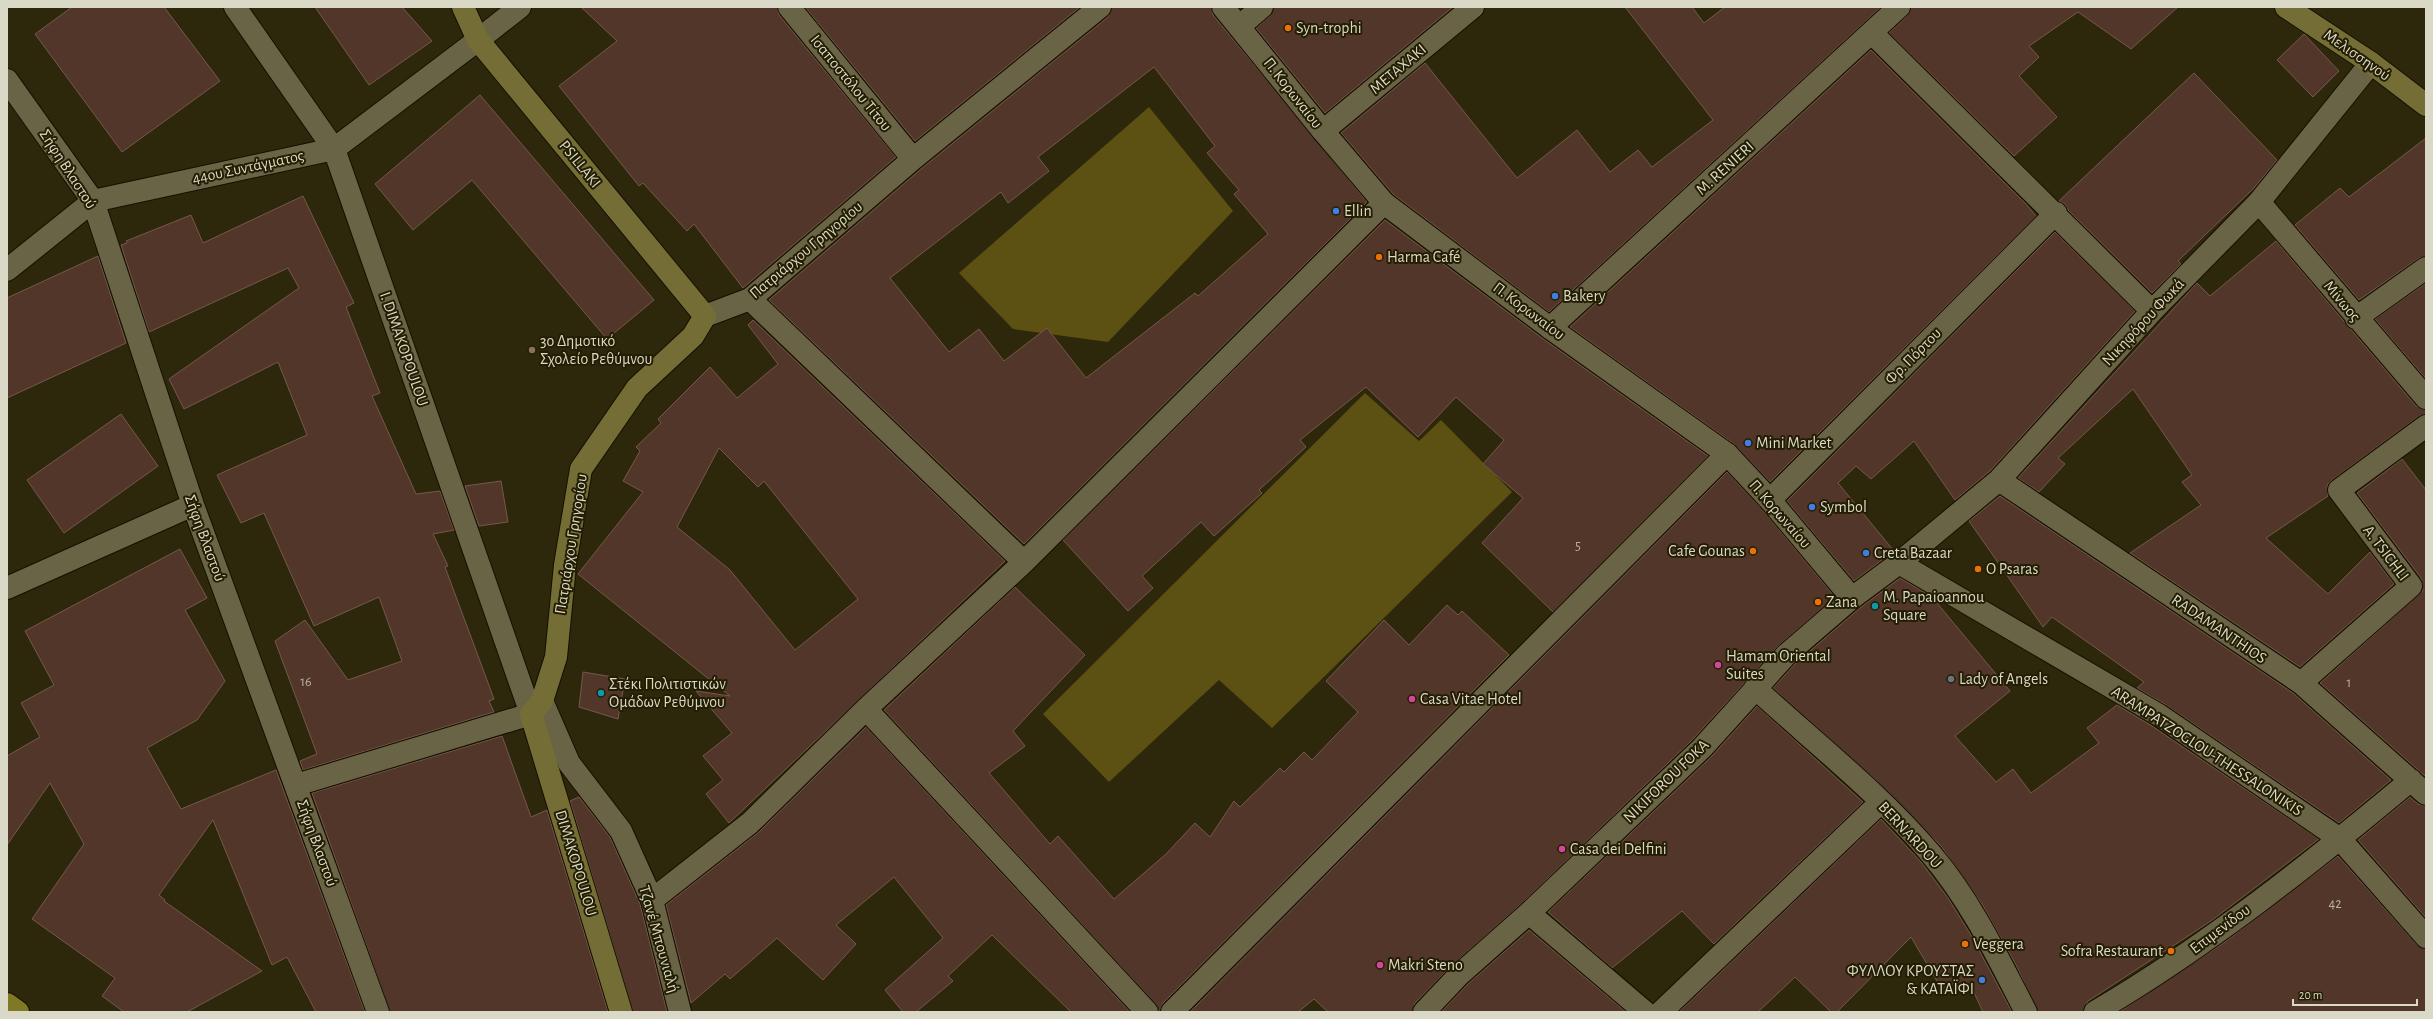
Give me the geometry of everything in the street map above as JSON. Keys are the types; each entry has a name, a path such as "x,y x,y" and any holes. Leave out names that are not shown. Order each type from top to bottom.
{"main road":[{"path":"7,1004 18,1012"}],"street":[{"name":"I. DIMAKOPOULOU","path":"235,7 334,148 537,707"},
{"name":"PSILLAKI","path":"463,7 478,40 705,316"},
{"name":"44ου Συντάγματος","path":"7,270 93,201 334,148 520,7"},
{"name":"Ισαποστόλου Τίτου","path":"790,7 913,160"},
{"name":"Πατριάρχου Γρηγορίου","path":"537,707 556,657 565,565 581,470 637,388 693,336 705,316 750,299 913,160 1100,7"},
{"name":"Π. Κορωναίου","path":"1223,7 1240,26 1323,131 1384,203 1550,328 1726,454 1770,500 1852,598"},
{"path":"1240,26 1262,7"},
{"name":"METAXAKI","path":"1323,131 1472,7"},
{"name":"M. RENIERI","path":"1550,328 1899,7"},
{"name":"Μελισσηνού","path":"2286,7 2370,63 2426,104"},
{"path":"1872,33 2056,213 2152,311"},
{"name":"Νικηφόρου Φωκά","path":"1899,563 1999,480 2152,311 2259,202 2370,63"},
{"name":"Σήφη Βλαστού","path":"7,80 93,201 193,505 378,1012"},
{"name":"Μίνωος","path":"2259,202 2356,318 2426,398"},
{"path":"652,900 750,823 866,709 1024,562 1384,203"},
{"name":"Φρ. Πόρτου","path":"1770,500 2056,213"},
{"path":"2356,318 2426,268"},
{"path":"750,299 1024,562"},
{"name":"A. TSICHLI","path":"2302,683 2411,586 2338,490 2426,426"},
{"path":"1172,1012 1726,454"},
{"name":"RADAMANTHIOS","path":"1999,480 2302,683 2418,787"},
{"path":"7,588 193,505"},
{"path":"1852,598 1899,563"},
{"name":"ARAMPATZOGLOU-THESSALONIKIS","path":"1899,563 2159,715 2340,839 2426,937"},
{"name":"NIKIFOROU FOKA","path":"1424,1012 1459,975 1529,913 1702,748 1787,654 1852,598"},
{"name":"BERNARDOU","path":"1755,688 1881,802 1931,854 1975,915 2026,1012"},
{"path":"296,785 537,707"},
{"name":"Τζανέ Μπουνιαλή","path":"537,707 569,763 621,831 652,900 680,1012"},
{"name":"DIMAKOPOULOU","path":"537,707 621,1012"},
{"path":"866,709 1147,1012"},
{"name":"Επιμενίδου","path":"2095,1012 2153,978 2340,839 2418,787"},
{"path":"1661,1012 1881,802"},
{"path":"1529,913 1645,1012"}],"shaded area":[{"path":"1149,107 1233,211 1108,342 1013,329 959,273"},
{"path":"1365,393 1419,441 1441,420 1512,492 1272,728 1219,680 1109,782 1043,714"}],"building":[{"path":"72,7 164,7 220,81 122,152 35,34"},
{"path":"315,7 402,7 432,41 369,85"},
{"path":"581,7 777,7 779,15 896,157 743,288 694,224 687,231 643,183 639,186 559,86 617,41"},
{"path":"805,7 1080,7 915,141"},
{"path":"1112,7 1211,7 1213,15 1367,202 1024,544 769,300 921,169 1108,17","holes":["1154,67 1215,146 1207,153 1239,190 1234,194 1268,234 1198,296 1195,293 1086,378 1047,328 1004,361 979,329 949,352 890,278 1001,192 1008,203 1049,171 1038,157"]},
{"path":"1274,7 1453,7 1325,113 1256,28 1270,16"},
{"path":"1625,7 1692,7 1704,23 1725,7 1881,7 1549,312 1393,194 1341,133 1425,63 1517,178 1577,130 1610,172 1638,150 1652,167 1713,120"},
{"path":"1911,7 2178,7 2131,49 2078,12 2029,46 2039,57 2019,76 2057,117 2014,156 1889,33 1907,16"},
{"path":"2304,34 2339,71 2313,97 2277,60"},
{"path":"1871,50 2026,204 2036,216 1770,482 1734,444 1570,327"},
{"path":"2194,73 2277,160 2254,188 2178,261 2181,264 2152,293 2068,210 2065,204 2059,201"},
{"path":"480,95 654,300 607,339 472,180 413,230 375,184"},
{"path":"2426,138 2426,256 2419,258 2359,300 2295,225 2340,188 2349,197"},
{"path":"303,196 354,303 346,307 380,393 372,396 416,494 440,491 454,530 433,534 448,566 445,567 494,699 489,701 494,712 303,770 300,761 317,754 275,641 305,620 348,680 402,661 379,597 314,626 264,513 241,523 217,475 307,435 278,362 184,409 169,379 299,288 288,268 149,332 121,245 127,243 126,241 191,215 203,243"},
{"path":"1385,220 1542,338 1708,456 1553,612 1482,543 1523,498 1483,464 1504,440 1456,397 1418,437 1366,387 1300,440 1306,447 1259,490 1262,493 1214,536 1201,522 1142,576 1153,588 1128,611 1063,540"},
{"path":"2055,232 2135,311 1990,471 1955,500 1914,441 1871,479 1856,466 1838,483 1894,551 1854,581 1787,501"},
{"path":"2276,241 2416,406 2426,410 2426,414 2419,416 2332,480 2327,485 2328,496 2266,538 2328,594 2370,552 2394,584 2300,667 2130,553 2201,505 2182,482 2192,475 2133,389 2058,458 2065,464 2039,492 2018,478 2197,283 2210,296"},
{"path":"98,256 126,343 7,398 7,298"},
{"path":"2426,283 2426,379 2375,319"},
{"path":"753,320 1005,561 729,823 706,794 723,780 703,756 732,733 696,691 730,696 578,574 643,492 623,481 640,451 636,447 661,423 658,419 710,367 737,398 778,364 748,325","holes":["719,448 758,487 764,481 858,599 795,650 730,570 677,527"]},
{"path":"121,414 158,466 64,533 27,480"},
{"path":"2402,459 2426,490 2426,777 2320,683 2423,591 2421,578 2357,493"},
{"path":"1727,472 1761,508 1835,597 1778,646 1693,739 1521,904 1451,966 1415,1003 1412,1012 1328,1012 1314,999 1298,1012 1190,1012"},
{"path":"501,481 508,522 479,526 465,486"},
{"path":"2000,496 2293,693 2391,780 2339,823 2166,705 2137,688 2144,682 2052,617 2043,627 1969,521"},
{"path":"180,549 207,598 185,610 225,681 197,720 147,748 181,809 276,770 365,1012 316,1012 287,957 272,965 213,820 159,895 165,900 164,901 262,971 187,1012 124,1012 102,996 115,978 32,919 84,844 50,783 7,845 7,756 40,737 21,703 54,685 25,631"},
{"path":"1900,578 1932,597 2010,691 1955,736 1996,782 2013,769 2031,793 2099,743 2087,728 2117,705 2152,726 2319,839 2211,921 2088,1001 2083,1012 2038,1012 2016,965 1982,904 1941,846 1876,780 1773,688 1796,663 1860,608"},
{"path":"1015,587 1085,655 1013,731 1025,746 989,773 1050,844 1058,836 1114,899 1166,854 1195,823 1210,837 1234,801 1240,807 1280,768 1284,772 1304,752 1312,760 1358,712 1326,681 1384,620 1409,645 1447,605 1458,615 1462,611 1509,655 1163,1003 1159,1012 1156,1004 884,710"},
{"name":"Στέκι Πολιτιστικών Ομάδων Ρεθύμνου","path":"583,672 625,679 618,719 579,707"},
{"path":"1757,706 1863,802 1714,944 1682,911 1612,968 1548,912 1711,757"},
{"path":"866,727 1130,1012 1071,1012 992,935 948,976 953,981 916,1012 903,1012 885,990 943,938 894,877 836,925 856,944 823,980 777,938 730,979 725,974 691,1003 666,905 759,832"},
{"path":"502,736 531,817 547,810 608,1012 390,1012 312,793"},
{"path":"579,797 610,837 640,904 667,1012 633,1012 570,801"},
{"path":"2410,797 2418,804 2426,806 2426,918 2358,840"},
{"path":"1881,819 1921,862 1948,898 1972,937 2012,1012 1983,1012 1970,984 1944,993 1911,937 1837,1012 1831,1012 1795,977 1758,1012 1679,1012"},
{"path":"2338,856 2417,945 2426,949 2426,1012 2119,1012 2225,942"},
{"path":"1529,930 1626,1012 1441,1012 1468,984"}],"place":[{"name":"Syn-trophi","path":"1288,28"},
{"name":"Ellin","path":"1336,211"},
{"name":"Harma Café","path":"1379,257"},
{"name":"Bakery","path":"1555,296"},
{"name":"3ο Δημοτικό Σχολείο Ρεθύμνου","path":"532,350"},
{"name":"Mini Market","path":"1748,443"},
{"name":"Symbol","path":"1812,507"},
{"name":"Cafe Gounas","path":"1753,551"},
{"name":"Creta Bazaar","path":"1866,553"},
{"name":"O Psaras","path":"1978,569"},
{"name":"Zana","path":"1818,602"},
{"name":"M. Papaioannou Square","path":"1875,606"},
{"name":"Hamam Oriental Suites","path":"1718,665"},
{"name":"Lady of Angels","path":"1951,679"},
{"name":"Στέκι Πολιτιστικών Ομάδων Ρεθύμνου","path":"601,693"},
{"name":"Casa Vitae Hotel","path":"1412,699"},
{"name":"Casa dei Delfini","path":"1562,849"},
{"name":"Veggera","path":"1965,944"},
{"name":"Sofra Restaurant","path":"2171,951"},
{"name":"Makri Steno","path":"1380,965"},
{"name":"ΦYΛΛOY KPOYΣTAΣ & KATAΪΦI","path":"1982,980"}]}
